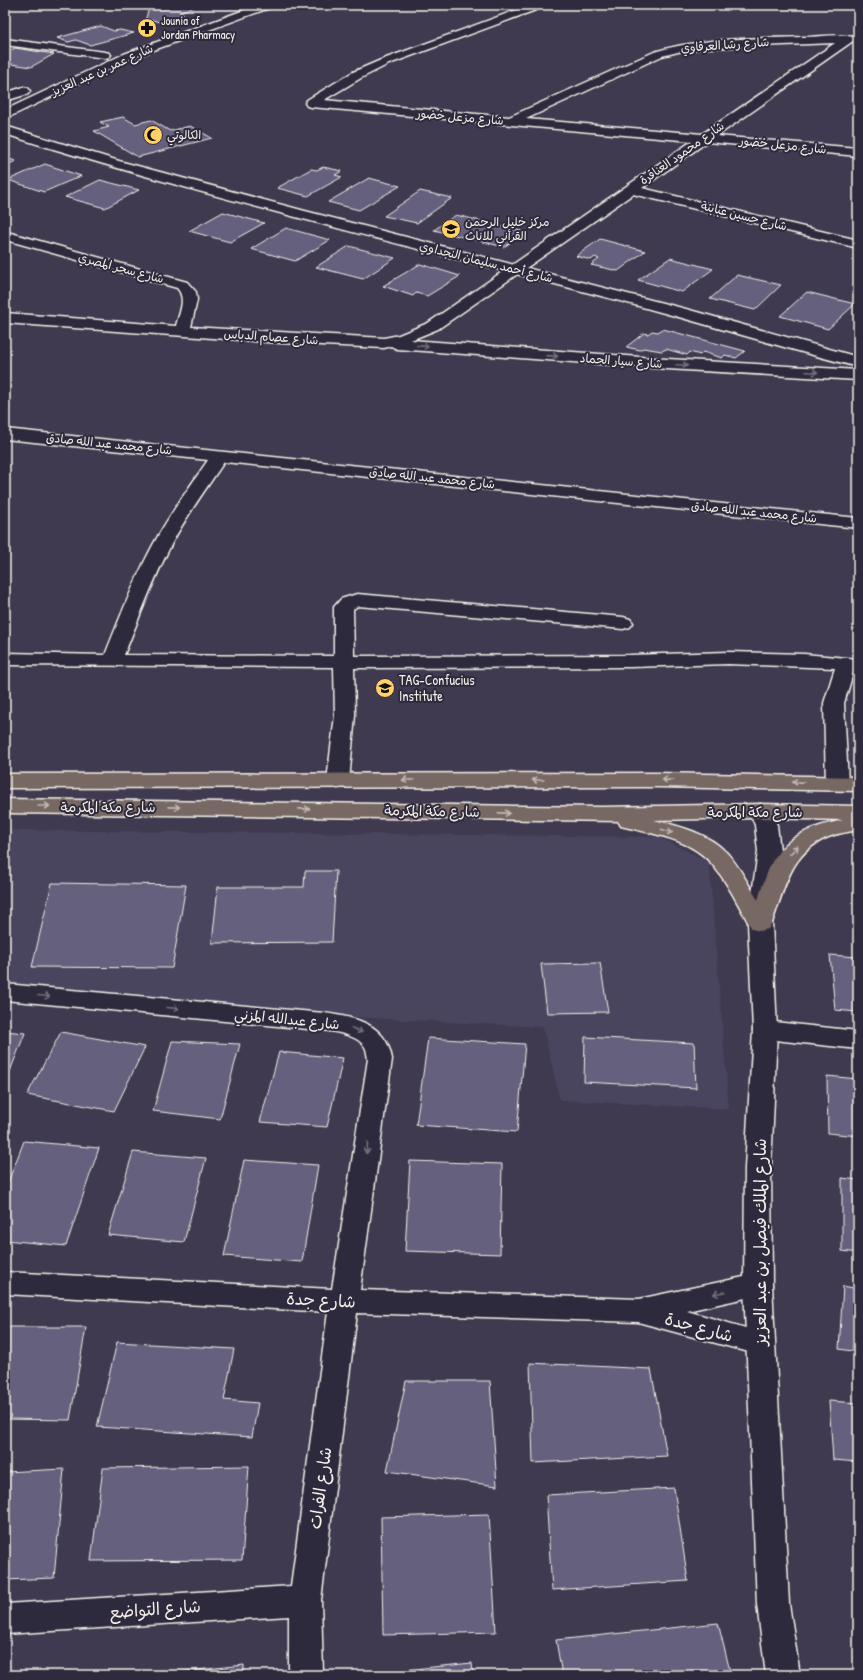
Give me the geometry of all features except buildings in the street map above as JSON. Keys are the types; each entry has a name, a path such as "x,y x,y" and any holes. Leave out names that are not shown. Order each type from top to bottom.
{"main road":[{"name":"شارع مكة المكرمة","path":"5,781 734,781 858,784"},
{"path":"734,781 750,795 760,811"},
{"name":"شارع مكة المكرمة","path":"5,806 602,814 760,811 858,813"},
{"path":"602,814 675,834 708,848 729,872 760,923"},
{"path":"760,923 783,863 793,850 807,839 824,831 858,822"}],"street":[{"name":"شارع عمر بن عبد العزيز","path":"51,79 105,55 241,5"},
{"name":"شارع عمر بن عبد العزيز","path":"5,115 128,56 268,5"},
{"name":"شارع مزعل خضور","path":"540,5 385,62 357,75 311,103 705,137 858,152"},
{"name":"شارع رشا العرقاوي","path":"511,121 658,54 674,49 696,45 741,42 853,39"},
{"name":"شارع محمود العناقرة","path":"517,269 705,137 853,39"},
{"path":"5,42 105,55"},
{"name":"شارع عمر بن عبد العزيز","path":"5,101 38,85"},
{"path":"5,97 24,91"},
{"name":"شارع أحمد سليمان النجداوي","path":"6,138 63,154 114,164 300,214 517,269 858,362"},
{"name":"شارع حسين عبابنة","path":"631,189 858,244"},
{"name":"شارع سحر المصري","path":"11,237 182,285 189,292 190,300 182,331"},
{"name":"شارع عصام الدباس","path":"5,318 281,338 384,343 404,338 434,326 517,269"},
{"name":"شارع سيار الحماد","path":"384,343 668,364 858,375"},
{"name":"شارع محمد عبد الله صادق","path":"5,434 858,523"},
{"path":"112,661 141,588 158,551 220,456"},
{"path":"338,780 345,715 343,607 348,603 357,600 623,623"},
{"path":"5,659 112,661 563,662 728,658 804,660 852,664 834,703 837,783"},
{"name":"شارع الملك فيصل بن عبد العزيز","path":"760,811 766,824 769,851 760,923 765,1030 758,1168 758,1285 773,1604 783,1675"},
{"name":"شارع عبدالله المزني","path":"5,992 308,1020 344,1025 366,1034 374,1040 378,1048 380,1059 344,1301"},
{"path":"765,1030 858,1040"},
{"name":"شارع جدة","path":"5,1283 344,1301 638,1310 760,1343"},
{"name":"شارع جدة","path":"638,1310 758,1285"},
{"name":"شارع الفرات","path":"306,1675 305,1600 344,1301"},
{"name":"شارع التواضع","path":"5,1619 305,1600"}],"shaded area":[{"path":"5,830 658,837 709,862 729,1109 560,1100 543,1027 5,999"}],"place":[{"name":"Jounia of Jordan Pharmacy","path":"147,28"},
{"name":"الكالوتي","path":"153,135"},
{"name":"مركز خليل الرحمن القرأني للاناث","path":"451,229"},
{"name":"TAG-Confucius Institute","path":"385,688"}]}
